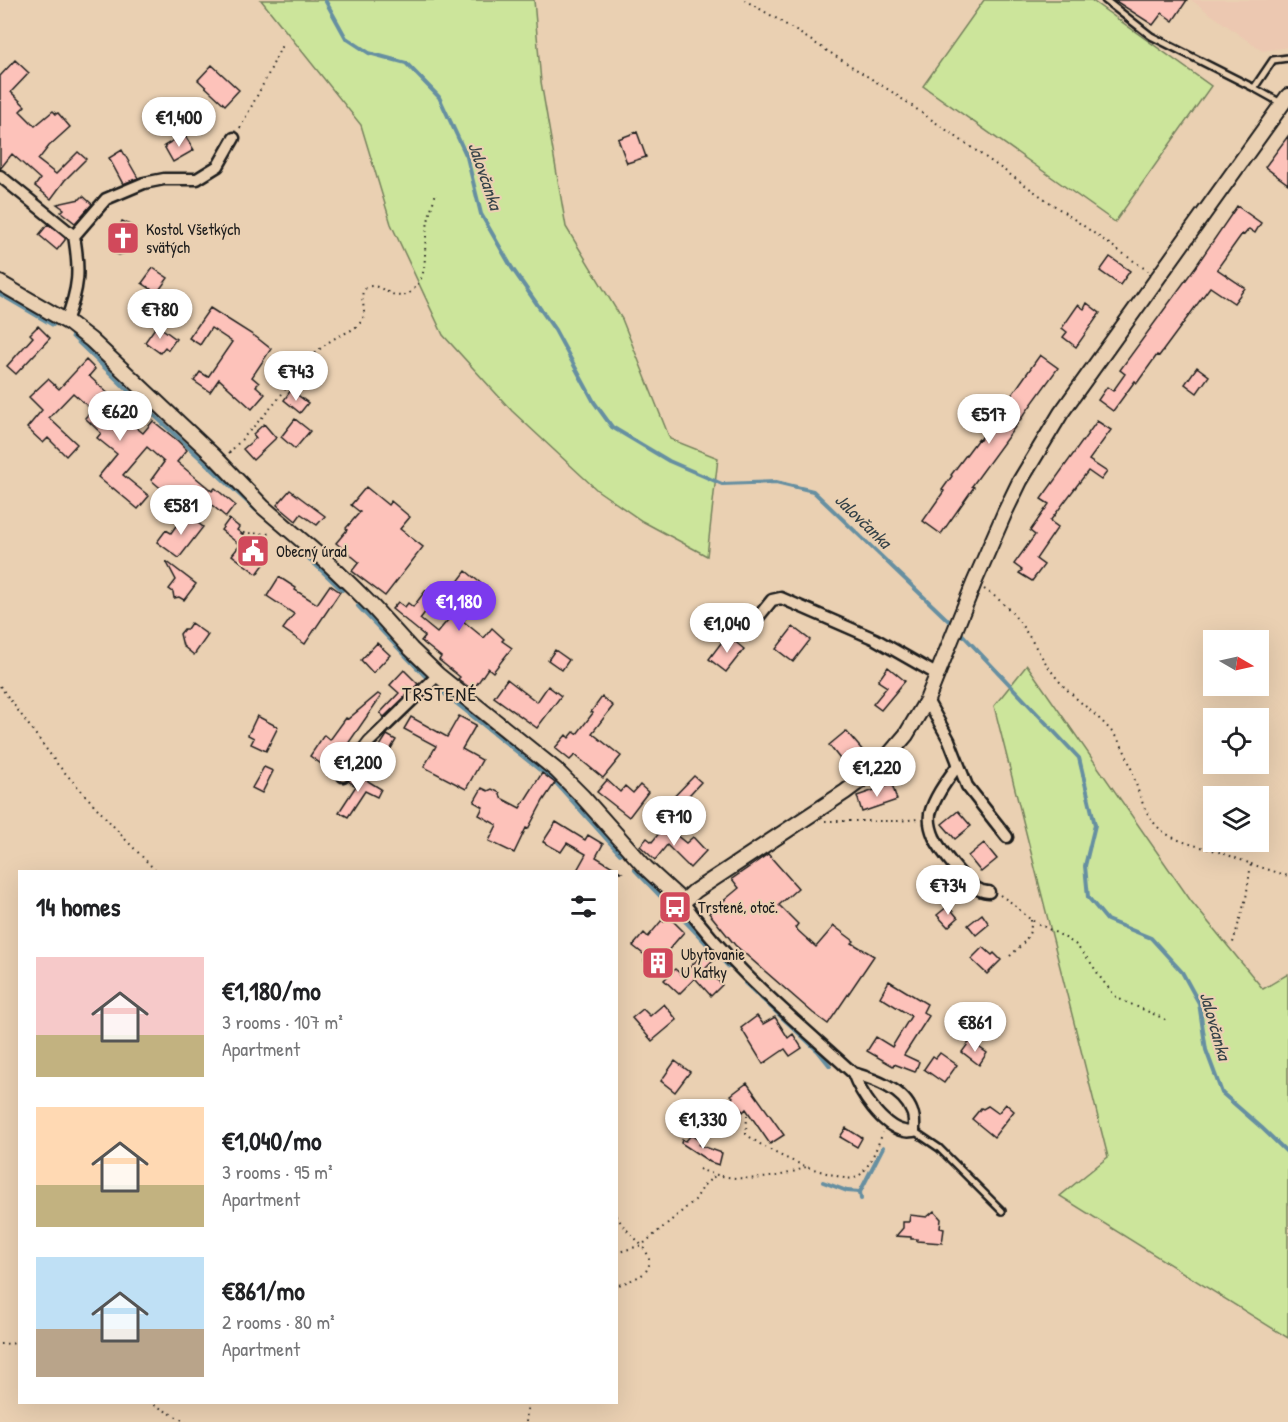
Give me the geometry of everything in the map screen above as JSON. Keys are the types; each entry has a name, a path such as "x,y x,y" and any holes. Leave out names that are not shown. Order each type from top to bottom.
{"street":[{"path":"684,902 695,891 868,774 906,735 927,700 974,583 1020,481 1038,450 1068,404 1285,100"},
{"path":"74,236 106,199 144,183 164,178 197,179 218,166 234,138"},
{"path":"0,176 74,236 78,283 66,321"},
{"path":"0,283 66,321 91,340 220,462 263,507 328,563 438,675 556,770 646,868 684,902 704,930 744,972 853,1073 870,1078 899,1094 908,1103 913,1112 914,1131 904,1131 888,1122 866,1099 853,1073"},
{"path":"755,621 772,600 781,598 875,639 938,675"},
{"path":"343,776 369,742 438,675"},
{"path":"927,700 950,740 967,786 1007,837"},
{"path":"958,765 933,807 930,816 934,837 944,853 975,887 980,891 989,892"}],"lane":[{"path":"1105,0 1150,36 1254,88 1285,100"},
{"path":"1254,88 1273,60 1288,58"},
{"path":"914,1131 945,1153 1002,1211"}],"path":[{"path":"744,0 892,92 1158,278"},
{"path":"234,138 282,45"},
{"path":"220,462 260,421 296,372 310,358 360,323 364,317 362,296 366,287 378,287 385,289 391,295 401,296 410,294 416,287 422,279 424,270 429,215 436,193"},
{"path":"243,533 294,535"},
{"path":"974,583 1008,606 1059,681 1115,737 1129,759 1146,811 1161,830 1178,839 1288,876"},
{"path":"0,686 58,765 155,870"},
{"path":"824,821 898,822 930,816"},
{"path":"1232,946 1246,898 1251,864"},
{"path":"989,892 1000,895 1031,920 1075,944 1117,998 1167,1020"},
{"path":"1010,956 1031,932 1031,920"},
{"path":"747,1115 746,1134 755,1141 806,1167 852,1179 859,1176 866,1168 888,1122"},
{"path":"699,1169 714,1176 728,1178 773,1177 794,1173 806,1167"},
{"path":"618,1252 642,1245 694,1200 714,1176"},
{"path":"618,1219 642,1245 649,1265 645,1273 618,1285"},
{"path":"0,1344 18,1343"},
{"path":"153,1404 186,1422"},
{"path":"526,1422 528,1404"}],"shaded area":[{"path":"1191,0 1288,0 1288,47 1262,51"}],"green space":[{"path":"261,0 534,0 541,82 566,227 622,319 670,439 718,458 707,556 642,521 597,490 512,411 443,335 391,224 361,125"},
{"path":"984,0 1091,0 1211,86 1115,222 923,86"},
{"path":"1027,665 1191,901 1263,989 1288,974 1288,1338 1060,1196 1108,1157 994,706"}],"building":[{"path":"1114,0 1187,0 1173,21 1162,13 1153,25"},
{"path":"15,60 29,73 11,92 25,106 20,111 35,126 53,111 58,113 70,127 49,146 38,160 56,174 78,152 86,159 65,180 51,199 35,186 40,179 12,154 0,169 0,76"},
{"path":"212,65 239,90 225,105 198,80"},
{"path":"637,132 646,157 627,163 618,139"},
{"path":"184,134 194,150 173,162 164,146"},
{"path":"1288,136 1288,184 1265,167"},
{"path":"122,150 138,178 123,184 109,158"},
{"path":"83,196 92,204 75,223 61,212 64,209 57,204 80,199"},
{"path":"1237,206 1261,223 1255,233 1249,229 1244,235 1242,234 1217,269 1245,288 1234,303 1210,287 1159,356 1157,355 1137,383 1135,381 1113,411 1098,400 1107,387 1113,391 1125,374 1120,370"},
{"name":"Kostol Všetkých svätých","path":"122,221 136,228 128,246 135,250 119,255 114,253 112,246"},
{"path":"48,224 65,238 57,250 39,235"},
{"path":"1110,257 1130,271 1120,285 1100,271"},
{"path":"153,268 168,278 157,293 142,283"},
{"path":"1087,303 1100,313 1076,347 1063,337 1067,332 1062,328 1078,305 1084,309"},
{"path":"210,308 271,349 252,377 259,383 256,386 265,394 252,409 219,379 210,392 194,381 200,372 208,377 232,342 211,328 200,345 189,338"},
{"path":"157,325 176,339 168,350 165,347 160,353 145,342"},
{"path":"38,326 50,338 16,374 7,366 33,337 30,334"},
{"path":"1040,355 1058,368 972,486 974,487 941,534 923,521 944,491 942,490 951,475 978,439 980,440"},
{"path":"86,360 95,369 89,376 113,398 107,404 143,433 153,421 187,450 177,462 212,491 215,488 235,505 226,517 193,489 180,505 151,480 164,462 147,447 123,475 149,496 138,509 112,489 98,477 117,454 97,438 101,433 85,418 92,410 73,393 49,418 77,444 66,456 48,438 43,443 27,428 42,410 29,397 48,379 59,389"},
{"path":"1197,367 1209,376 1197,393 1185,384"},
{"path":"291,390 308,403 300,413 284,400"},
{"path":"295,419 310,431 295,449 281,437"},
{"path":"1097,421 1111,430 1089,460 1107,472 1101,480 1088,471 1050,521 1058,527 1036,559 1044,565 1032,581 1019,573 1022,570 1014,564 1035,535 1030,531 1049,504 1041,499"},
{"path":"264,424 276,438 253,460 243,449 256,438 253,434"},
{"path":"366,487 388,505 391,501 410,517 400,529 423,547 385,596 352,571 359,562 336,543 360,512 351,505"},
{"path":"290,490 325,516 317,525 301,514 296,521 277,505"},
{"path":"185,513 203,527 179,558 157,542 166,530 171,533"},
{"path":"229,519 239,527 237,530 254,543 260,544 271,555 257,574 232,555 240,545 221,530"},
{"path":"166,561 196,584 184,600 179,597 174,598 173,592 169,589 176,580"},
{"path":"466,571 489,590 463,621 484,638 492,628 504,639 502,641 512,648 493,672 488,668 473,690 458,679 460,677 439,660 441,657 421,641 425,636 392,609 398,602 405,607 408,603 413,607 426,590 436,598 420,619 437,633 453,614 441,604"},
{"path":"279,577 317,604 330,585 340,592 305,644 283,629 294,614 267,596"},
{"path":"191,623 208,635 194,655 183,646 180,634"},
{"path":"793,627 810,640 793,662 776,649"},
{"path":"727,635 744,649 726,672 709,659"},
{"path":"377,643 390,655 373,673 361,660"},
{"path":"555,650 569,660 562,670 548,660"},
{"path":"888,667 905,681 881,710 873,704 887,687 878,681"},
{"path":"404,670 418,684 384,717 380,713 399,693 390,685"},
{"path":"507,679 537,702 548,686 561,696 537,728 494,697"},
{"path":"378,694 381,696 330,770 310,756 324,735 330,740 346,718 348,719"},
{"path":"602,697 613,706 592,733 621,756 603,778 575,755 570,760 555,748 566,735 569,738 574,732 577,734"},
{"path":"257,716 278,727 266,751 251,744 254,738 248,735"},
{"path":"459,716 476,725 462,749 482,760 466,789 424,767 436,746 404,729 411,717 447,737"},
{"path":"846,731 870,759 851,773 829,745"},
{"path":"387,735 396,740 383,762 373,757"},
{"path":"264,767 273,771 262,793 252,788"},
{"path":"355,773 381,789 377,797 365,791 348,817 339,812 356,786 348,781"},
{"path":"542,773 555,783 528,829 526,828 514,853 489,841 497,825 479,815 483,807 474,802 482,788 500,793 501,798 520,808"},
{"path":"694,776 701,782 668,818 661,810"},
{"path":"607,780 620,792 625,786 633,793 640,785 648,792 629,817 597,792"},
{"path":"892,784 897,800 862,812 857,796"},
{"path":"958,811 971,826 955,839 942,824"},
{"path":"556,822 585,840 588,835 603,844 596,857 618,870 577,870 586,854 567,843 561,852 543,842"},
{"path":"665,826 686,843 693,837 706,851 690,868 667,845 655,860 640,846 647,838 652,842"},
{"path":"984,843 997,859 981,872 968,856"},
{"path":"768,854 798,888 779,905 798,924 795,928 816,947 834,926 854,941 852,943 874,956 828,1024 735,945 709,913 739,888 732,879"},
{"path":"946,870 961,888 948,899 933,881"},
{"path":"948,906 958,918 948,927 937,915"},
{"path":"982,914 989,924 976,935 968,925"},
{"path":"669,917 684,932 652,969 644,961 647,957 633,946 644,933 648,937 662,920 664,922"},
{"path":"983,947 1001,960 987,974 971,959"},
{"path":"705,949 715,959 706,968 722,985 711,996 695,978 679,994 664,980 675,969 682,975 697,960 695,957"},
{"path":"889,981 927,1004 923,1012 929,1016 904,1055 919,1062 915,1072 894,1064 893,1066 867,1051 876,1037 892,1047 911,1016 880,997"},
{"path":"664,1004 677,1020 652,1041 632,1018 643,1009 650,1016"},
{"path":"757,1016 763,1024 775,1017 788,1038 793,1034 802,1048 790,1056 785,1049 763,1064 741,1028"},
{"path":"970,1041 987,1053 979,1065 962,1052"},
{"path":"940,1053 957,1065 944,1083 924,1069 933,1056 936,1058"},
{"path":"675,1061 690,1072 675,1092 661,1081"},
{"path":"747,1083 784,1135 770,1144 746,1109 743,1112 731,1099 733,1097 731,1095"},
{"path":"1006,1104 1014,1111 994,1137 972,1119 981,1108 988,1106 998,1113"},
{"path":"846,1128 862,1138 857,1147 840,1137"},
{"path":"691,1135 702,1142 699,1145 722,1153 719,1165 710,1162 681,1143"},
{"path":"934,1211 941,1219 940,1228 944,1229 942,1243 896,1236 903,1228 903,1222 909,1222 910,1215 927,1217"}],"waterway":[{"name":"Jalovčanka","path":"325,0 346,38 369,53 406,63 439,97 467,157 481,214 512,268 555,330 594,402 612,427 669,461 722,484 776,482 813,491 954,626"},
{"path":"0,294 53,325"},
{"path":"72,336 256,510"},
{"path":"299,549 342,590"},
{"path":"358,606 427,678"},
{"name":"Jalovčanka","path":"959,631 1079,758 1095,825 1085,866 1088,897 1107,920 1151,938 1182,972 1199,1003 1206,1050 1222,1093 1288,1153"},
{"path":"436,687 556,783 620,854"},
{"path":"635,870 666,902"},
{"path":"682,918 729,967"},
{"path":"745,983 818,1051 830,1066"},
{"path":"861,1199 860,1192 883,1147"},
{"path":"823,1182 847,1191 860,1192"}],"place":[{"name":"Kostol Všetkých svätých","path":"123,238"},
{"name":"Obecný úrad","path":"253,551"},
{"name":"Trstené, otoč.","path":"675,907"},
{"name":"Ubytovanie U Katky","path":"658,963"}],"district":[{"name":"TRSTENÉ","path":"440,694"}]}
